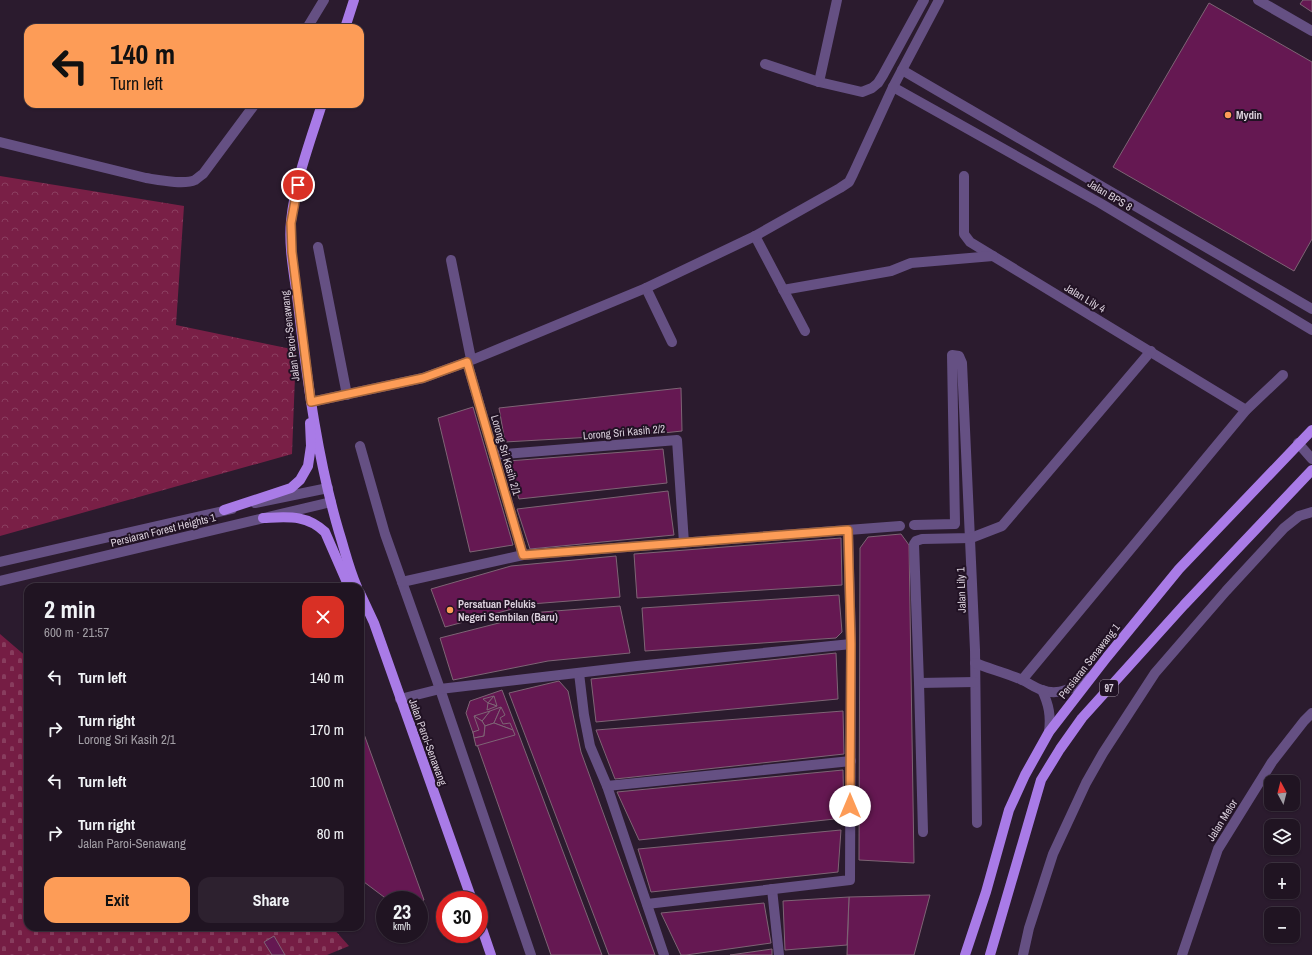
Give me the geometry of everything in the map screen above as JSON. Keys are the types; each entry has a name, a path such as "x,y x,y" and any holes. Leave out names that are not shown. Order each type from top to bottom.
{"main road":[{"path":"346,24 354,0"},
{"name":"Jalan Paroi-Senawang","path":"321,108 294,198 291,223 292,252 311,402 331,502 351,573 355,583"},
{"path":"224,510 291,488 300,480 308,466 311,446 308,384"},
{"name":"Persiaran Senawang 1","path":"965,955 986,892 1009,810 1025,775 1049,732 1091,677 1179,570 1312,430"},
{"name":"97","path":"990,955 1040,780 1060,749 1082,718 1179,611 1312,470"},
{"path":"263,518 290,517 304,519 320,527 325,532 347,583"},
{"name":"Jalan Paroi-Senawang","path":"364,602 374,623 469,891"},
{"path":"364,611 374,623"},
{"path":"487,943 491,955"}],"street":[{"path":"309,24 324,0"},
{"path":"819,82 838,0"},
{"path":"765,64 819,82 862,92 872,88 883,75 924,0"},
{"path":"311,402 423,378 469,361 646,288 755,236 840,188 849,182 893,87 939,0"},
{"path":"1258,0 1276,4 1312,31"},
{"path":"902,70 1312,309"},
{"name":"Jalan BPS 8","path":"893,87 1100,203 1312,330"},
{"path":"0,142 146,178 184,182 194,180 203,174 252,108"},
{"name":"Jalan Lily 4","path":"964,176 964,234 970,242 1246,410"},
{"path":"755,236 805,331"},
{"path":"318,247 347,395"},
{"path":"783,290 891,271 911,263 993,256"},
{"name":"Lorong Sri Kasih 2/1","path":"451,260 469,361 523,555"},
{"path":"646,288 672,342"},
{"path":"923,832 914,544 916,541 922,539 971,538 1002,526 1151,351"},
{"name":"Jalan Lily 1","path":"914,525 955,524 952,355 959,356 962,363 971,538 975,663 977,824"},
{"path":"1022,680 1246,410 1284,375"},
{"name":"Lorong Sri Kasih 2/2","path":"494,455 677,440 684,543"},
{"path":"1298,443 1312,459"},
{"path":"360,446 385,534 531,955"},
{"name":"Persiaran Forest Heights 1","path":"0,562 224,510 328,488"},
{"name":"Persiaran Forest Heights 1","path":"0,581 331,502"},
{"path":"1023,955 1029,928 1053,854 1086,783 1103,753 1155,673 1268,544 1299,516 1312,512"},
{"path":"402,582 523,555 900,526"},
{"path":"647,904 850,880 851,644 848,530"},
{"path":"400,699 440,689 851,644"},
{"path":"975,663 1022,680 1042,690 1052,693 1073,688 1091,677"},
{"path":"579,673 584,715 590,746 607,786 664,955"},
{"path":"919,683 975,682"},
{"path":"1042,690 1050,712 1049,732"},
{"name":"Jalan Melor","path":"1182,955 1218,849 1272,762 1312,713"},
{"path":"607,786 850,761"},
{"path":"772,889 779,955"}],"green space":[{"path":"0,176 184,206 176,325 296,350 292,454 0,536"},
{"path":"0,634 24,655 24,931 336,931 349,946 327,955 0,955"}],"building":[{"path":"1303,0 1312,0 1312,12 1300,4"},
{"name":"Mydin","path":"1209,3 1312,62 1312,239 1294,271 1113,167"},
{"path":"681,388 682,431 505,442 499,408"},
{"path":"473,407 513,545 470,552 438,418"},
{"path":"663,449 667,483 519,499 508,461"},
{"path":"668,491 674,535 530,549 517,509"},
{"path":"901,534 909,545 914,863 859,860 860,548 868,537"},
{"path":"841,538 842,585 637,598 634,554"},
{"path":"616,556 620,597 531,604 445,627 431,589 511,566"},
{"path":"839,595 842,632 836,638 645,651 642,608"},
{"path":"620,606 630,653 548,661 453,680 440,638 542,612"},
{"path":"836,653 838,699 596,722 591,679"},
{"path":"559,681 568,691 581,752 655,955 609,955 509,693"},
{"path":"502,690 602,955 551,955 466,713 470,701"},
{"path":"494,696 488,703 483,699"},
{"path":"494,696 497,706 488,703"},
{"path":"488,703 497,706 487,710"},
{"path":"501,707 494,723 485,726 482,721 490,711"},
{"path":"501,707 505,715 500,718 503,724 510,723 513,730 494,723"},
{"path":"490,711 482,721 474,716"},
{"path":"843,711 844,754 615,779 596,730"},
{"path":"474,716 482,721 485,726 484,736 474,738 473,732 479,730"},
{"path":"494,723 513,730 515,735 476,746 474,738 484,736 485,726"},
{"path":"364,734 421,891 376,891 364,882"},
{"path":"843,770 844,818 639,840 617,792"},
{"path":"841,830 838,872 651,892 638,849"},
{"path":"930,895 914,955 847,955 849,897"},
{"path":"849,897 847,945 785,950 783,901"},
{"path":"764,903 771,943 686,955 681,955 661,913"},
{"path":"274,936 285,955 272,955 264,942"},
{"path":"772,949 772,955 730,955"}],"place":[{"name":"Mydin","path":"1228,115"},
{"name":"Persatuan Pelukis Negeri Sembilan (Baru)","path":"450,610"}],"route":[{"path":"298,185 294,198 291,223 292,252 311,402 423,378 467,362 523,555 848,530 851,644 850,806"}]}
